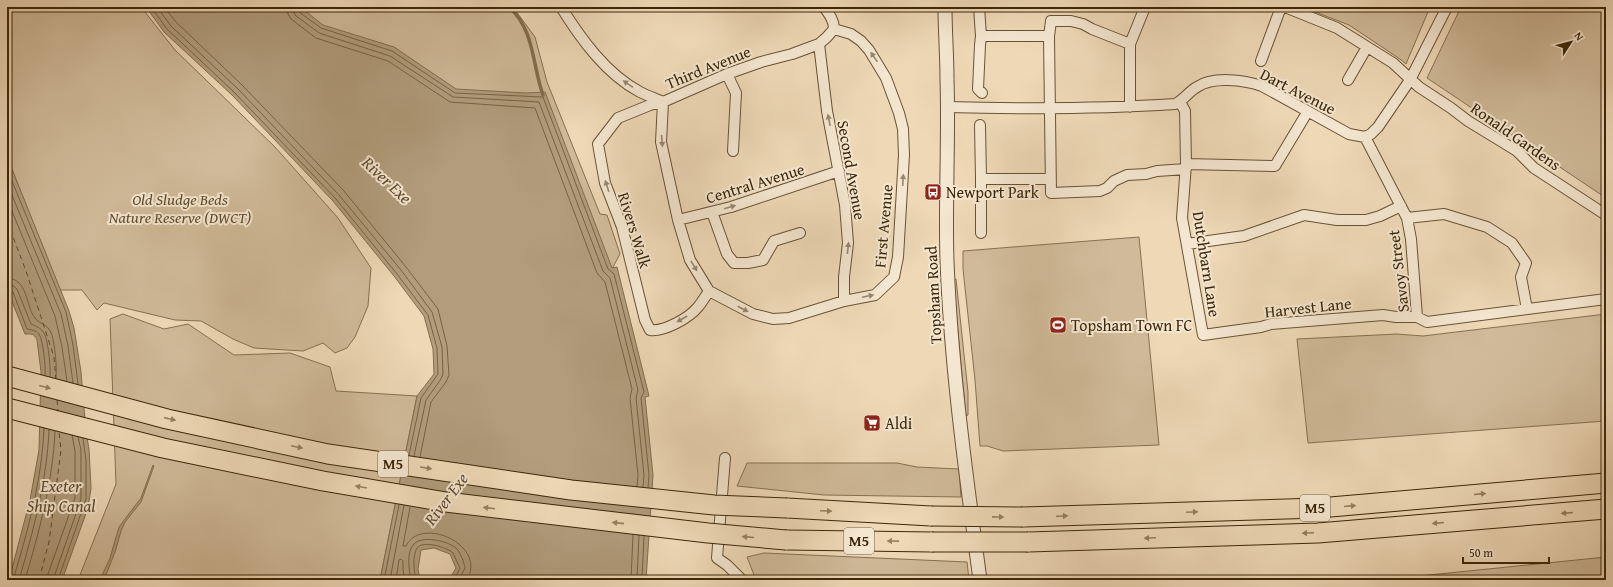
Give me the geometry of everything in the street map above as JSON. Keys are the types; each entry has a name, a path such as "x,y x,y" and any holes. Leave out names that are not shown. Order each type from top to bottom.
{"highway":[{"name":"M5","path":"7,376 167,419 328,454 571,490 714,505 932,516 1023,517 1319,508 1606,483"},
{"name":"M5","path":"7,408 162,448 323,481 446,502 708,534 786,540 1028,542 1318,533 1606,509"}],"street":[{"path":"561,7 586,44 605,65 628,85 663,102"},
{"path":"824,7 831,16 834,23 834,29"},
{"name":"Topsham Road","path":"944,7 947,81 947,261 951,326 957,397 980,580"},
{"path":"979,7 981,36 978,89 982,93"},
{"path":"1130,107 1130,44 1145,7"},
{"path":"1261,61 1281,7"},
{"name":"Ronald Gardens","path":"1285,7 1337,28 1393,62 1419,87 1468,121 1517,151 1534,168 1606,215"},
{"path":"1365,137 1378,128 1410,80 1447,7"},
{"path":"1130,44 1083,24 1071,21 1051,21 1051,193 1100,191 1107,188 1114,181 1127,175 1146,174 1186,167 1275,166 1308,111"},
{"name":"Third Avenue","path":"709,291 690,260 678,220 661,142 663,102 727,74 819,44 834,29"},
{"name":"First Avenue","path":"709,291 753,314 773,319 789,318 844,301 874,295 894,277 898,257 901,222 904,142 903,129 894,96 879,64 861,41 851,34 834,29"},
{"path":"981,36 1050,36"},
{"name":"Second Avenue","path":"819,44 827,111 845,205 848,243 844,277 844,301"},
{"path":"1348,80 1367,47"},
{"path":"727,74 736,93 733,151"},
{"name":"Dart Avenue","path":"1180,102 1191,91 1204,83 1224,80 1251,82 1262,86 1349,134 1365,137"},
{"name":"Rivers Walk","path":"663,102 618,118 598,144 605,183 622,227 645,320 650,330 658,331 687,316 697,308 709,291"},
{"path":"947,107 1130,107 1174,104 1180,102"},
{"name":"Dutchbarn Lane","path":"1180,102 1185,111 1186,167 1182,218 1203,335"},
{"path":"980,125 980,233"},
{"name":"Savoy Street","path":"1365,137 1407,218 1411,239 1416,317 1427,322 1606,299"},
{"name":"Central Avenue","path":"678,220 712,212 839,171"},
{"path":"981,179 1050,179"},
{"path":"1187,244 1244,236 1304,215 1337,220 1366,220 1380,216 1401,206"},
{"path":"712,212 727,254 734,262 748,263 763,260 774,241 800,233"},
{"path":"1407,218 1444,214 1487,227 1512,243 1526,263 1521,277 1527,309"},
{"name":"Harvest Lane","path":"1203,335 1261,327 1271,324 1383,315 1396,317 1416,317"},
{"path":"725,458 717,558 728,565 742,580"}],"green space":[{"name":"Old Sludge Beds Nature Reserve (DWCT)","path":"7,7 141,7 175,50 275,147 338,218 371,268 368,306 355,337 347,348 335,353 323,343 303,351 254,348 233,339 201,321 175,320 104,303 97,310 82,290 60,290 7,157"},
{"path":"257,7 513,7 535,37 547,82 600,214 607,215 620,254 612,269 597,230"},
{"path":"1302,7 1430,7 1406,64 1349,25"},
{"path":"1461,7 1606,7 1606,198 1427,78"},
{"name":"Topsham Town FC","path":"1139,237 1159,445 1003,451 987,446 980,446 975,380 963,269 963,251"},
{"path":"956,279 968,392 968,415 966,416 953,280"},
{"path":"123,314 164,329 188,324 234,355 290,353 330,367 336,391 417,396 380,580 78,580 116,484 110,319"},
{"path":"1606,314 1606,421 1308,443 1297,339 1397,334 1423,336"},
{"path":"747,463 897,463 917,467 959,469 961,497 824,495 737,486"},
{"path":"764,553 967,562 969,580 756,580 747,557"},
{"path":"1606,557 1606,580 1380,580"}],"water":[{"name":"River Exe","path":"146,7 300,7 323,25 394,47 456,89 526,93 545,92 612,268 617,267 649,396 645,397 653,475 646,580 449,580 456,568 450,554 434,548 421,550 418,569 420,580 380,580 417,396 434,374 433,349 424,316 394,276 333,201 232,95 164,32"},
{"name":"Exeter Ship Canal","path":"7,157 69,311 74,328 81,372 86,432 89,449 91,488 88,508 62,580 9,580 30,500 39,450 41,372 37,340 31,334 25,334 7,289"},
{"path":"153,465 154,466 141,502 125,522 104,580 100,580 110,558 119,527 141,498"}],"waterway":[{"path":"509,7 524,26 532,48 539,84 543,95"}],"ferry route":[{"path":"7,221 26,271 54,357 56,381"},
{"path":"57,400 58,412"},
{"path":"39,580 49,542 61,450 59,432"}],"place":[{"name":"Newport Park","path":"933,192"},
{"name":"Topsham Town FC","path":"1058,325"},
{"name":"Aldi","path":"872,423"}]}
